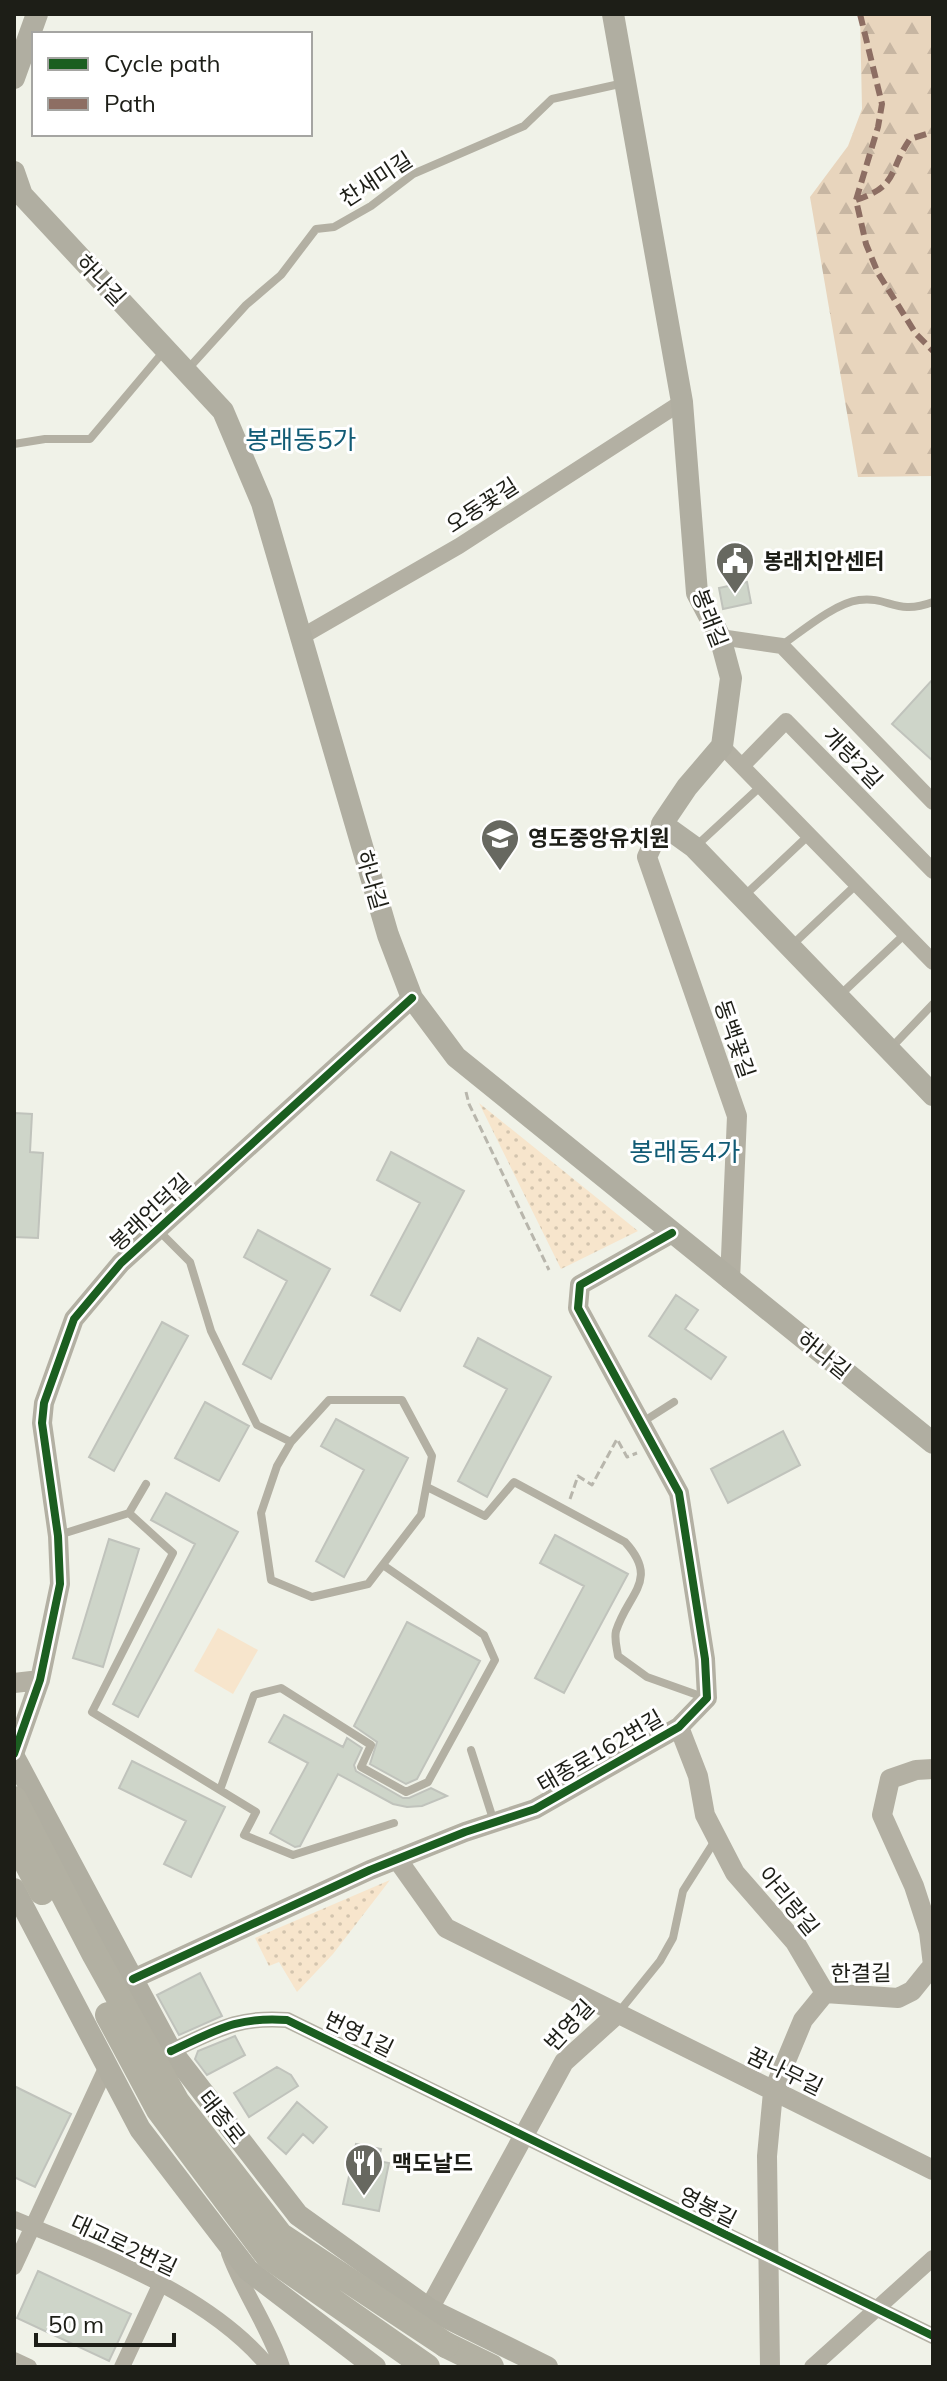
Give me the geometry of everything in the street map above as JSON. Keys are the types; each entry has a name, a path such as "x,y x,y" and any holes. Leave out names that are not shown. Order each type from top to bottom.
{"highway":[{"path":"14,1799 95,1955 177,2102 280,2235 446,2345 491,2367"},
{"path":"14,1839 159,2110 268,2256 427,2367"}],"main road":[{"path":"14,78 37,14"},
{"name":"봉래길","path":"613,14 682,402 697,593 720,637 731,678 722,746"},
{"name":"하나길","path":"14,172 22,195 223,411 262,503 388,935 412,998 456,1057 933,1443"},
{"path":"722,746 687,787 662,824 694,847 933,1095"},
{"name":"태종로","path":"14,1755 171,2051 298,2215 429,2309 547,2367"},
{"path":"14,1889 140,2129 248,2270 375,2367"},
{"path":"274,2290 294,2288 309,2270 319,2244 316,2229"},
{"path":"384,2367 429,2309"}],"street":[{"name":"오동꽃길","path":"301,637 459,546 682,402"},
{"path":"720,637 782,646 933,802"},
{"name":"개량2길","path":"742,766 786,721 933,871"},
{"path":"722,746 933,962"},
{"name":"동백꽃길","path":"662,824 647,857 737,1116 730,1280"},
{"name":"봉래언덕길","path":"14,1755 40,1680 60,1584 58,1536 42,1423 44,1403 74,1319 121,1263 412,998"},
{"path":"672,1233 580,1285 578,1308 679,1493 705,1659 707,1698"},
{"path":"14,1683 40,1680"},
{"name":"태종로162번길","path":"133,1979 397,1859 535,1809 679,1727 707,1698"},
{"name":"아리랑길","path":"679,1727 698,1776 705,1815 735,1873 795,1942 825,1993"},
{"name":"한결길","path":"770,2367 767,2156 773,2092 803,2020 825,1993 898,1998 912,1991 933,1965 929,1932 914,1886 882,1815 890,1779 916,1770 933,1769"},
{"name":"번영길","path":"397,1859 446,1928 616,2015 564,2062 429,2309"},
{"name":"꿈나무길","path":"616,2015 933,2170"},
{"name":"번영1길","path":"171,2051 232,2023 259,2018 287,2020 525,2135"},
{"name":"대교로2번길","path":"33,2227 107,2066"},
{"name":"영봉길","path":"525,2135 933,2336"},
{"name":"대교로2번길","path":"14,2219 161,2283 228,2327 269,2367"},
{"path":"14,2267 33,2227"},
{"path":"225,2240 237,2275 264,2324 282,2367"},
{"path":"812,2367 933,2258"},
{"path":"122,2367 161,2283"},
{"path":"14,2360 29,2367"}],"lane":[{"name":"찬새미길","path":"187,370 246,305 281,275 316,229 334,227 371,206 413,174 524,126 552,99 626,82"},
{"path":"14,444 45,439 90,439 166,348"},
{"path":"782,646 847,603 860,599 900,608 916,608 933,602"},
{"path":"694,847 761,786"},
{"path":"743,898 809,835"},
{"path":"790,947 857,884"},
{"path":"839,997 905,934"},
{"path":"889,1049 933,1004"},
{"path":"158,1229 190,1262 211,1331 257,1425 291,1442"},
{"path":"329,1400 402,1400 432,1456 427,1487 421,1515 368,1584 312,1597 271,1580 261,1513 277,1466 291,1442 329,1400"},
{"path":"640,1423 674,1402"},
{"path":"427,1487 485,1516 514,1482 625,1542 639,1557 642,1577 615,1634 618,1656 647,1677 707,1698"},
{"path":"58,1536 129,1513 146,1484"},
{"path":"129,1513 173,1553 92,1712 256,1812 244,1835 293,1855 394,1823"},
{"path":"220,1790 254,1695 281,1688 371,1745 361,1767 406,1792 428,1782 495,1660 484,1635 383,1565"},
{"path":"471,1750 494,1822"},
{"path":"616,2015 660,1961 673,1938 683,1891 717,1839"}],"path":[{"path":"456,1057 469,1104 549,1270"},
{"path":"565,1510 578,1476 592,1485 617,1439 627,1457 637,1453"}],"green space":[{"path":"860,14 933,14 933,476 858,477 810,197 848,146 862,109"}],"shaded area":[{"path":"479,1103 638,1231 561,1269"},
{"path":"218,1628 258,1650 233,1694 194,1671"},
{"path":"390,1880 333,1954 297,1992 279,1962 269,1966 255,1938"}],"building":[{"name":"봉래치안센터","path":"747,582 751,603 723,609 719,588"},
{"path":"933,679 933,761 892,724"},
{"path":"14,1113 32,1114 30,1152 43,1153 38,1238 14,1237"},
{"path":"391,1152 464,1191 400,1311 371,1295 420,1203 377,1180"},
{"path":"258,1230 330,1269 271,1379 243,1364 287,1281 244,1257"},
{"path":"676,1295 698,1310 685,1329 726,1357 711,1379 649,1336"},
{"path":"162,1322 188,1336 114,1471 89,1457"},
{"path":"478,1338 551,1377 487,1497 458,1481 507,1389 464,1366"},
{"path":"205,1402 249,1426 219,1481 175,1458"},
{"path":"336,1419 408,1458 344,1577 316,1561 364,1470 321,1446"},
{"path":"783,1431 800,1465 728,1503 711,1469"},
{"path":"166,1493 238,1532 138,1717 113,1704 195,1544 151,1520"},
{"path":"555,1535 628,1574 564,1693 535,1678 584,1586 540,1563"},
{"path":"109,1539 139,1549 103,1667 73,1658"},
{"path":"407,1622 480,1661 417,1779 406,1784 370,1764 377,1742 354,1726"},
{"path":"284,1715 343,1747 347,1738 362,1748 354,1765 356,1771 403,1798 431,1788 447,1796 422,1806 407,1807 393,1804 338,1774 300,1846 295,1847 270,1833 308,1763 269,1742"},
{"path":"132,1761 225,1807 191,1877 164,1864 186,1821 119,1788"},
{"path":"200,1973 222,2016 179,2035 157,1995"},
{"path":"235,2036 245,2055 207,2075 195,2059 198,2051"},
{"path":"277,2067 291,2075 298,2086 249,2117 234,2093"},
{"path":"14,2086 71,2114 35,2187 14,2177"},
{"path":"297,2102 327,2127 313,2143 303,2134 286,2154 268,2138"},
{"path":"356,2144 381,2149 378,2161 389,2163 379,2211 343,2204"},
{"path":"38,2271 131,2314 109,2361 17,2318"}],"marked path":[{"path":"860,14 882,104 856,200 866,244 878,273 916,334 933,351"},
{"path":"856,200 870,195 886,183 910,139 933,132"}],"cycle path":[{"path":"14,1754 40,1680 60,1584 58,1536 42,1423 44,1403 74,1319 121,1263 412,998"},
{"path":"133,1979 370,1870 465,1832 535,1809 679,1727 707,1698 705,1659 679,1493 578,1308 580,1285 672,1233"},
{"path":"171,2051 240,2023 287,2020 933,2336"}],"place":[{"name":"봉래치안센터","path":"735,595"},
{"name":"영도중앙유치원","path":"500,872"},
{"name":"맥도날드","path":"364,2197"}],"district":[{"name":"봉래동5가","path":"301,439"},
{"name":"봉래동4가","path":"685,1151"}]}
